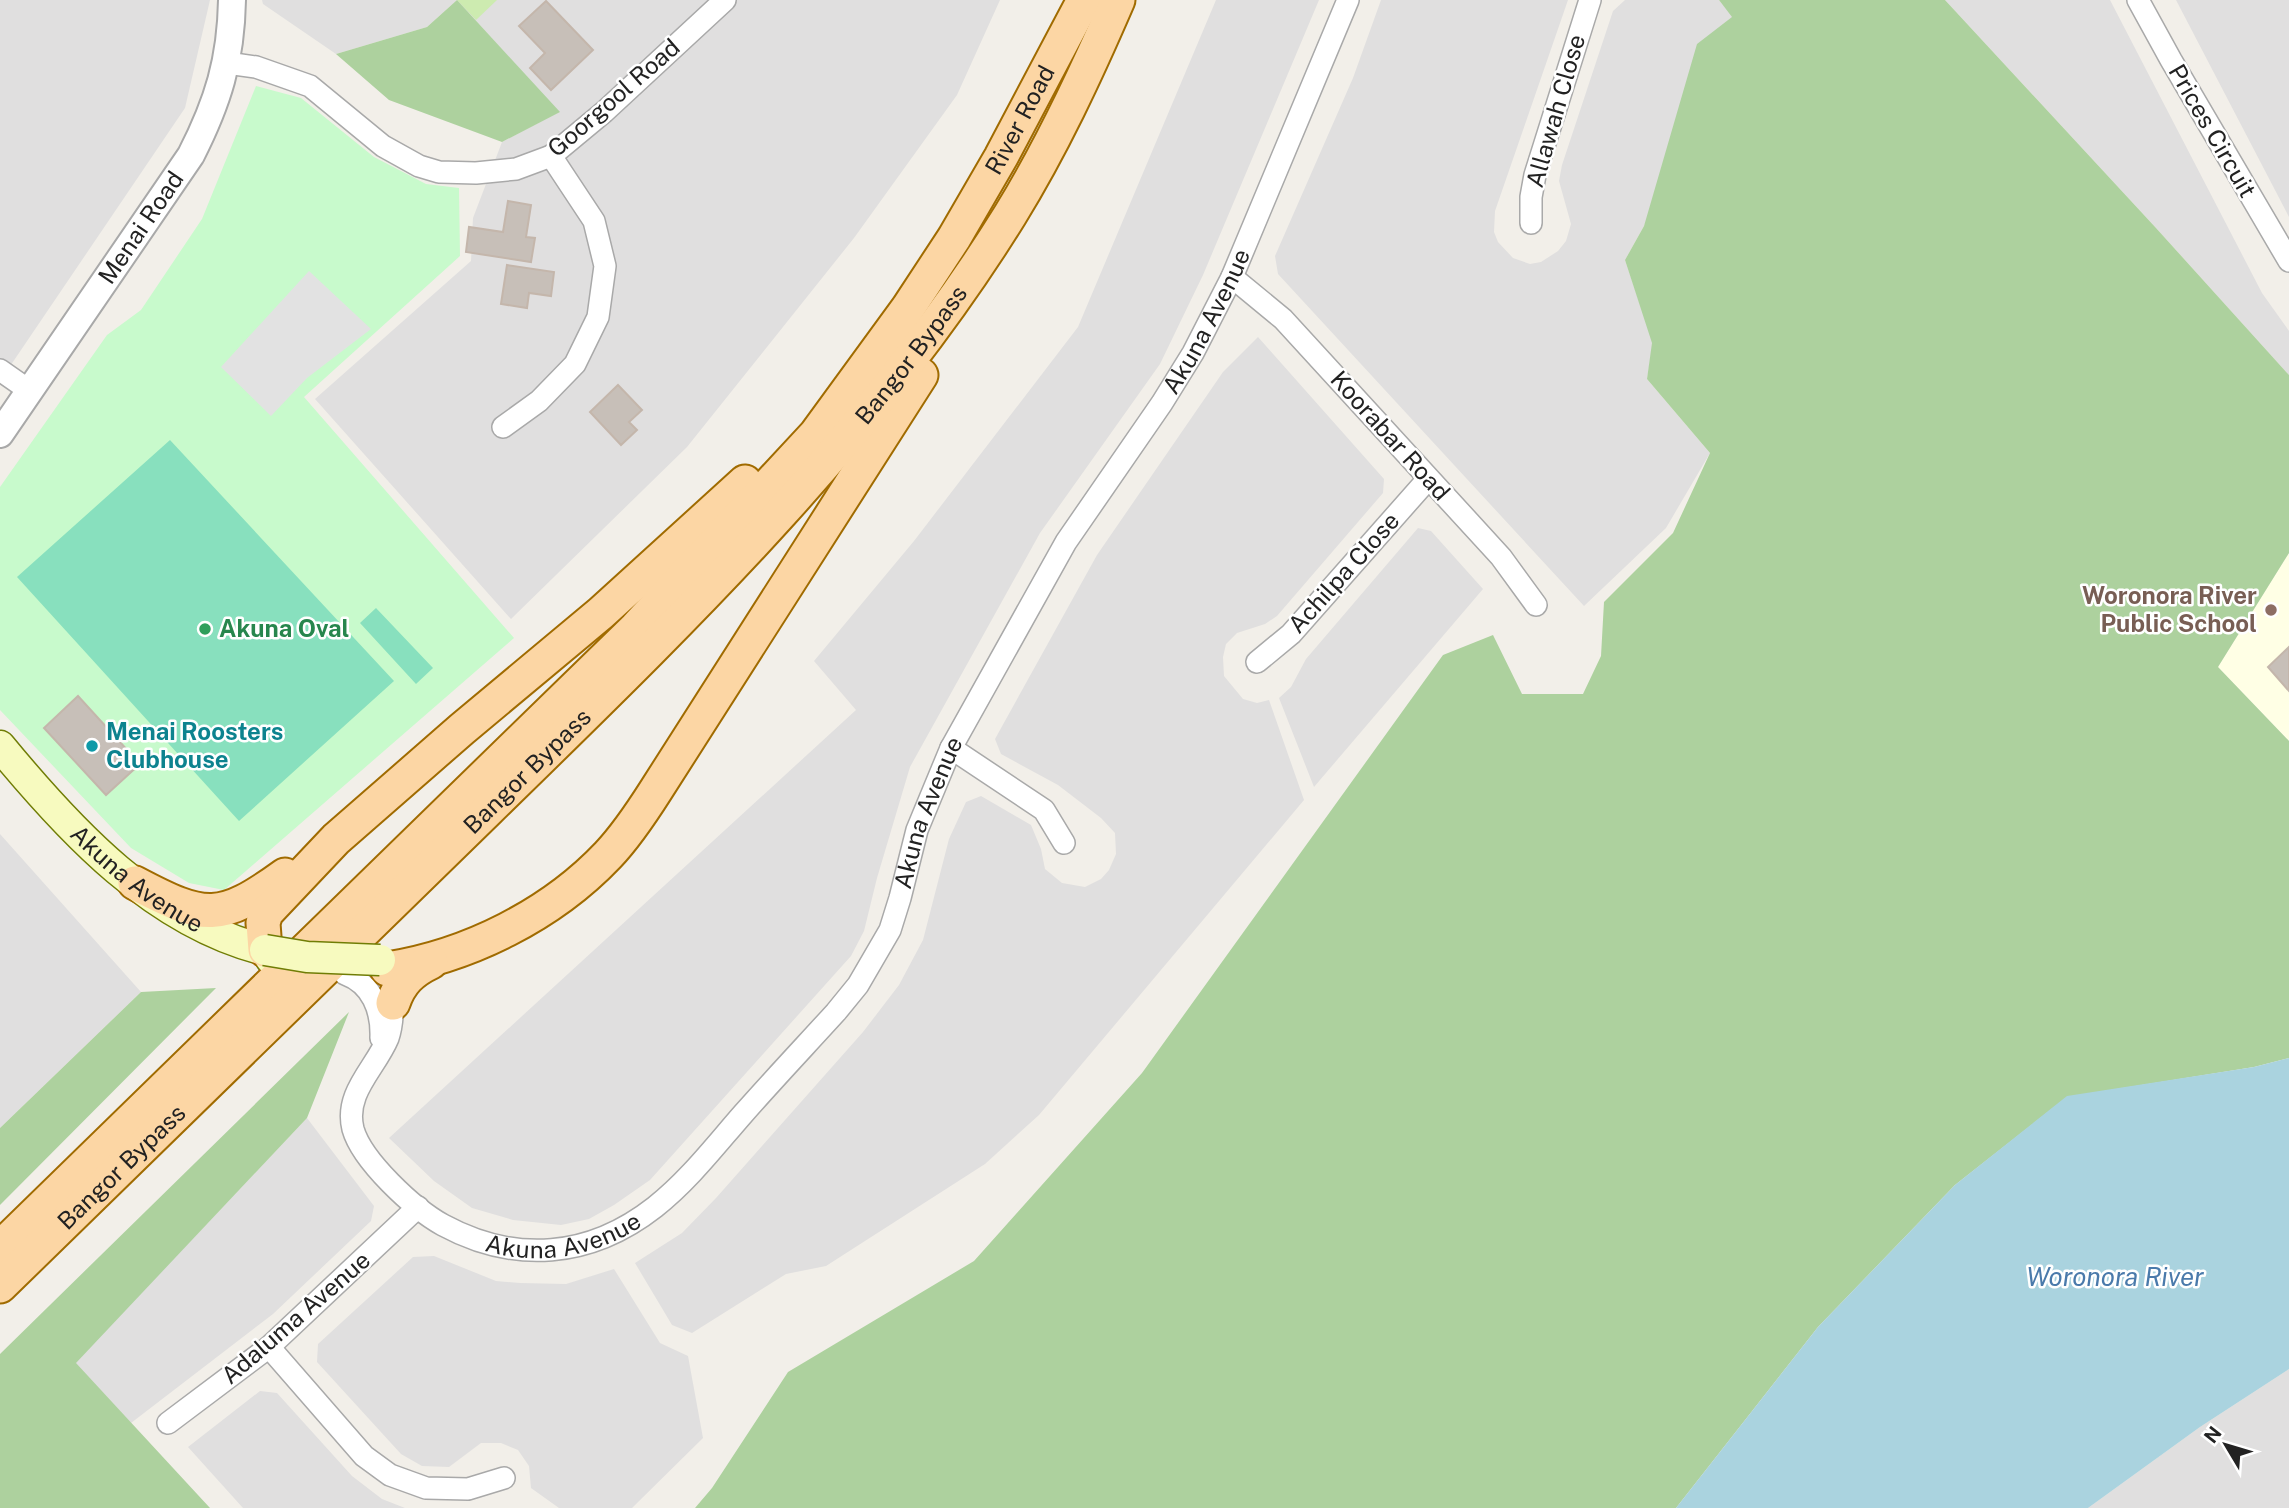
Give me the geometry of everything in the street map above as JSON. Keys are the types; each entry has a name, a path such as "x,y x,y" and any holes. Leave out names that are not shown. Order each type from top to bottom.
{"main road":[{"name":"River Road","path":"954,238 1084,0"},
{"name":"River Road","path":"1009,217 1048,149 1088,69 1118,0"},
{"path":"368,972 436,959 473,946 533,914 595,868 625,835 965,307 1009,217"},
{"name":"Bangor Bypass","path":"0,1286 605,696 762,535 823,467 907,363 1009,217"},
{"path":"264,955 262,923 270,906 336,839 601,613 750,478 830,390 954,238"},
{"name":"Bangor Bypass","path":"0,1248 571,692 696,565 816,434 892,330 954,238"},
{"name":"Akuna Avenue","path":"0,746 70,824 135,883 191,922 264,955"},
{"name":"Akuna Avenue","path":"0,773 118,895 179,933 264,955 307,957 368,972"},
{"path":"135,883 190,908 223,911 257,895 336,839"},
{"path":"393,1003 401,984 411,973 436,959"}],"street":[{"name":"Menai Road","path":"0,434 191,155 210,119 228,63 232,0"},
{"name":"Goorgool Road","path":"228,63 256,67 310,86 383,146 419,166 439,172 476,173 516,169 551,156 604,112 725,0"},
{"name":"Akuna Avenue","path":"368,972 393,1003 390,1030 354,1100 351,1117 354,1132 360,1147 370,1160 437,1221 458,1233 505,1248 530,1252 555,1251 607,1236 631,1224 681,1184 836,1012 863,977 890,930 917,830 951,748 1066,542 1168,393 1205,332 1232,277 1349,0"},
{"name":"Allawah Close","path":"1531,223 1531,197 1535,175 1590,0"},
{"name":"Prices Circuit","path":"2138,0 2289,261"},
{"path":"503,427 539,401 575,364 598,317 605,266 594,221 551,156"},
{"name":"Koorabar Road","path":"1232,277 1283,319 1501,557 1536,605"},
{"path":"0,370 30,391"},
{"name":"Achilpa Close","path":"1257,662 1291,634 1428,479"},
{"path":"951,748 1044,810 1064,844"},
{"name":"Akuna Avenue","path":"368,972 381,1026 380,1043 374,1063"},
{"name":"Adaluma Avenue","path":"168,1423 269,1347 418,1206"},
{"path":"269,1347 364,1456 390,1475 426,1488 440,1489 468,1489 504,1478"}],"shaded area":[{"path":"0,0 210,0 185,108 0,381"},
{"path":"262,0 457,0 427,27 336,54 263,4"},
{"path":"457,0 1000,0 957,95 854,238 687,447 511,619 315,399 471,261 473,218 502,142 559,112"},
{"path":"1216,0 1319,0 1203,275 1160,364 1040,533 910,767 864,931 851,956 650,1180 614,1205 589,1219 561,1225 513,1220 472,1208 434,1181 389,1138 856,710 814,661 914,541 1078,327"},
{"path":"1381,0 1568,0 1495,211 1494,232 1498,242 1513,258 1530,264 1541,262 1558,251 1566,241 1571,224 1559,181 1562,165 1613,11 1625,0 1719,0 1733,17 1644,226 1625,260 1653,343 1647,379 1710,453 1666,528 1584,606 1278,274 1275,256 1353,78"},
{"path":"1945,0 2110,0 2262,293 2289,331 2289,375 2156,228"},
{"path":"2176,0 2289,0 2289,217"},
{"path":"309,271 371,329 307,378 271,416 221,367"},
{"path":"1258,337 1384,479 1383,493 1277,616 1265,624 1237,633 1226,644 1223,657 1224,676 1243,699 1257,703 1269,700 1304,800 1039,1115 985,1164 826,1266 786,1274 692,1333 672,1325 635,1263 682,1233 716,1198 863,1032 899,985 923,940 949,839 966,802 981,796 1031,825 1041,849 1045,869 1062,883 1085,887 1101,879 1109,870 1116,854 1115,833 1101,818 1058,785 1001,754 995,739 1097,555 1223,372"},
{"path":"1418,528 1431,531 1483,589 1314,787 1279,698 1291,687 1306,659"},
{"name":"Woronora River Public School","path":"2289,553 2289,741 2218,667"},
{"path":"0,834 141,992 0,1128"},
{"path":"307,1118 374,1206 371,1221 273,1314 131,1423 75,1363"},
{"path":"434,1256 496,1281 520,1283 566,1284 614,1269 660,1343 688,1356 703,1438 632,1508 559,1508 531,1488 529,1466 518,1450 501,1443 481,1443 449,1467 422,1466 401,1454 317,1362 318,1344 413,1257"},
{"path":"2289,1369 2289,1508 2088,1508 2200,1427"},
{"path":"260,1391 277,1393 352,1476 382,1499 405,1508 243,1508 188,1447"}],"green space":[{"path":"457,0 497,0 476,20"},
{"path":"457,0 560,112 502,142 389,100 336,54 427,27"},
{"path":"1719,0 1945,0 2289,375 2289,553 2218,667 2289,741 2289,1058 2254,1067 2067,1097 1955,1185 1818,1327 1676,1508 695,1508 712,1488 788,1372 974,1261 1142,1073 1443,655 1493,635 1522,694 1583,694 1601,656 1604,602 1673,533 1710,453 1647,379 1652,343 1625,260 1644,226 1697,44 1732,17"},
{"path":"256,86 301,98 374,157 426,184 459,188 460,256 304,397 514,638 224,890 189,883 131,848 0,710 0,487 107,335 141,310 202,219"},
{"name":"Akuna Oval","path":"170,440 394,681 239,821 17,577"},
{"path":"376,608 433,668 416,684 360,623"},
{"path":"216,988 0,1205 0,1128 141,992"},
{"path":"349,1012 307,1118 76,1363 210,1508 0,1508 0,1354"}],"water":[{"name":"Woronora River","path":"2289,1058 2289,1369 2200,1427 2088,1508 1676,1508 1818,1327 1955,1185 2067,1096 2254,1067"}],"building":[{"path":"546,1 593,50 551,90 530,68 545,53 519,26"},
{"path":"508,201 531,205 526,237 535,238 531,262 466,252 469,227 503,232"},
{"path":"507,265 554,272 551,296 529,293 527,308 501,304"},
{"path":"618,385 642,410 629,422 637,430 621,445 590,412"},
{"path":"2289,647 2289,691 2268,667"},
{"name":"Menai Roosters Clubhouse","path":"78,696 140,764 106,795 44,728"}],"place":[{"name":"Woronora River Public School","path":"2271,610"},
{"name":"Akuna Oval","path":"205,629"},
{"name":"Menai Roosters Clubhouse","path":"92,746"}]}
